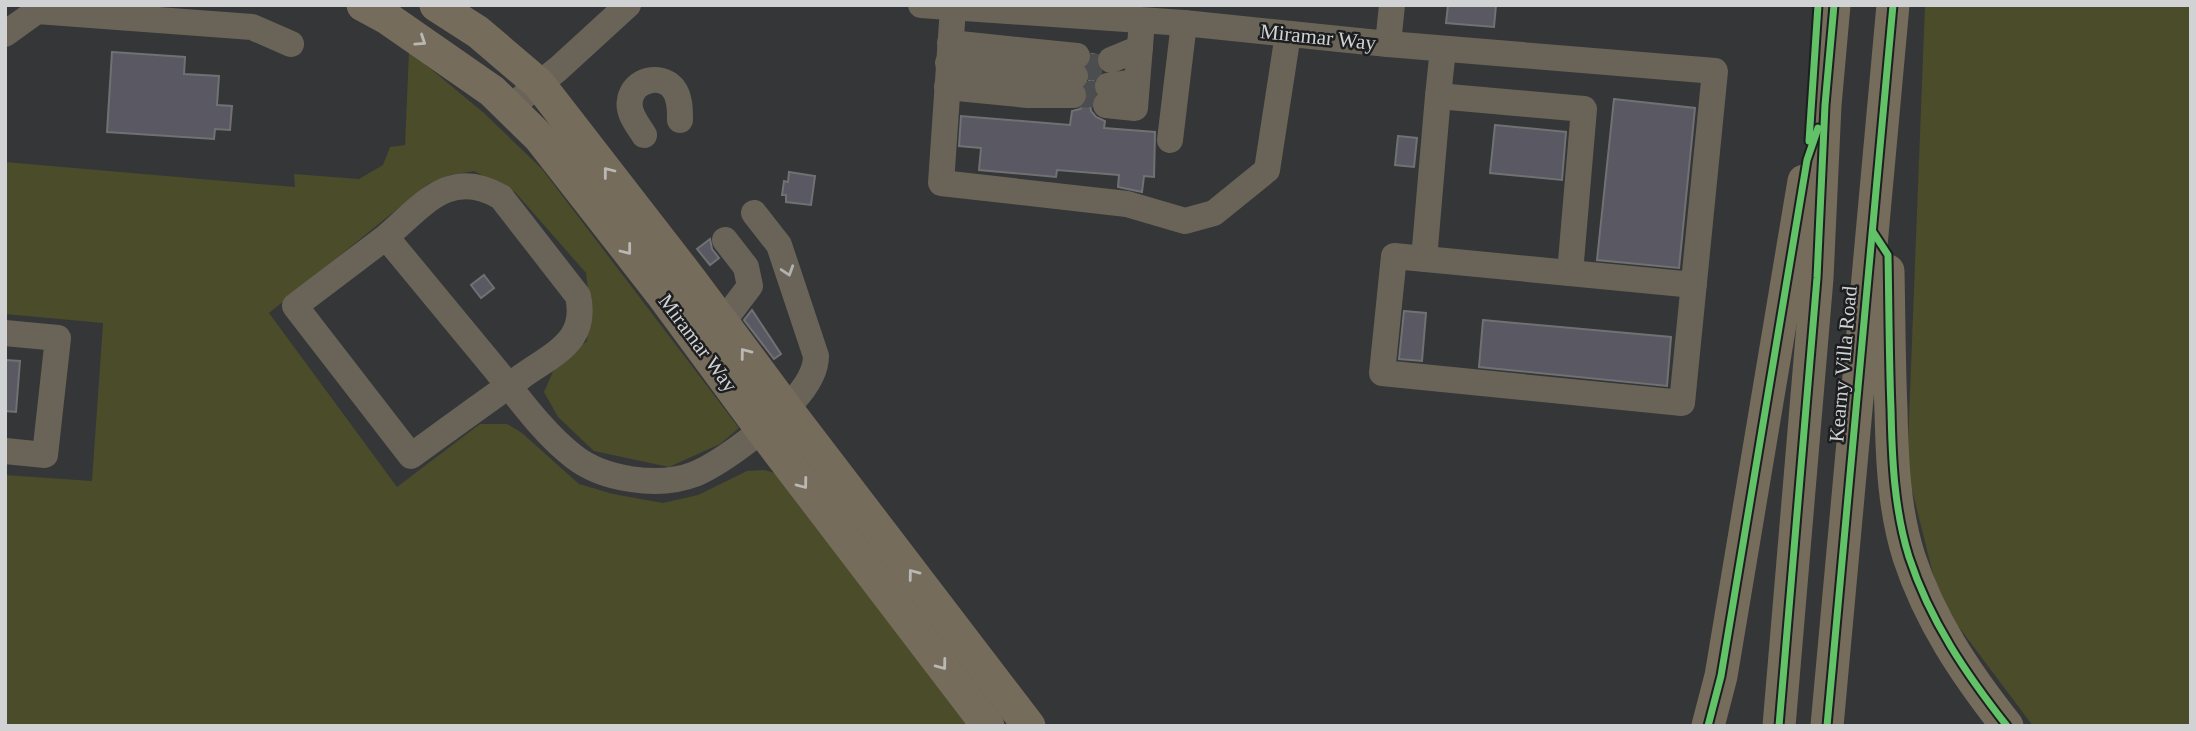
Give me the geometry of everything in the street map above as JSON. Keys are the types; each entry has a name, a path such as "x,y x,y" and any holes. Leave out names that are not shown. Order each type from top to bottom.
{"main road":[{"name":"Miramar Way","path":"363,5 387,18 492,91 540,138 661,293 774,419 1029,726"},
{"name":"Miramar Way","path":"436,5 478,32 539,84 722,323 774,419 988,726"},
{"name":"Kearny Villa Road","path":"1779,726 1817,278 1825,105 1834,5"},
{"name":"Kearny Villa Road","path":"1827,726 1893,5"},
{"path":"1708,726 1721,676 1807,160 1825,105"},
{"path":"1873,232 1888,255 1892,453 1898,508 1908,555 1924,597 1946,641 1974,684 2007,726"}],"street":[{"path":"509,108 558,69 628,5"},
{"name":"Miramar Way","path":"921,5 1142,21 1199,18 1288,34 1715,71 1694,285"},
{"path":"1388,44 1392,5"},
{"path":"953,8 941,183 1127,204 1185,221 1214,213 1267,170 1288,34"},
{"path":"5,34 37,11 252,27 291,44"},
{"path":"1170,140 1177,83 1199,18"},
{"path":"1137,77 1142,21"},
{"path":"1424,258 1443,49"},
{"path":"948,70 1075,80 948,70"},
{"path":"1137,77 1108,82 1137,77 1177,83"},
{"path":"644,135 631,114 630,100 636,88 644,82 661,80 672,87 678,97 680,120"},
{"path":"1438,96 1584,109 1570,273"},
{"path":"473,185 488,189 501,197 578,296 580,310 578,324 567,342 509,385 411,456 295,306 386,237 442,190 473,185"},
{"path":"386,237 544,428 574,457 611,476 653,482 694,474 730,455 774,419 811,378 816,367 816,356 779,246 760,220 730,247 746,267 750,286 722,323"},
{"path":"1394,256 1694,285 1682,403 1382,373 1394,256"},
{"path":"5,333 58,338 45,455 5,451"}],"green space":[{"path":"1925,5 2191,5 2191,726 2033,726 1940,602 1907,470"},
{"path":"409,51 484,113 542,169 739,428 720,444 669,467 594,451 558,417 544,392 555,367 587,341 590,308 586,273 515,192 474,171 450,175 428,184 269,313 397,487 480,424 507,424 522,433 579,484 613,494 663,503 698,495 747,471 764,470 786,476 975,726 5,726 5,475 92,481 103,323 5,314 5,162 295,187 294,174 359,179 383,165 390,147 405,145"}],"building":[{"path":"1448,5 1496,5 1494,27 1446,23"},
{"path":"112,52 185,57 184,74 219,76 217,105 232,106 230,130 215,129 214,139 107,132"},
{"path":"1092,54 1097,55 1096,65 1101,72 1093,81 1095,94 1090,103 1091,111 1105,121 1104,128 1155,132 1154,177 1144,176 1142,192 1118,187 1119,175 1057,170 1056,177 979,170 981,148 959,146 961,116 1070,125 1072,111 1080,109 1087,102 1089,94 1086,87 1091,77 1088,67 1093,58"},
{"path":"1614,99 1695,108 1679,268 1597,260"},
{"path":"1495,125 1566,132 1562,180 1490,173"},
{"path":"1398,136 1417,138 1414,167 1395,165"},
{"path":"789,172 815,176 811,205 786,202 786,195 782,195 784,181 788,182"},
{"path":"710,239 712,249 719,258 710,265 697,249"},
{"path":"484,275 494,288 481,298 471,285"},
{"path":"752,310 781,354 774,359 744,320"},
{"path":"1404,311 1426,313 1422,361 1399,359"},
{"path":"1483,320 1671,337 1667,386 1479,367"},
{"path":"5,360 20,361 16,412 5,411"}],"tunnel":[{"path":"1076,66 1110,68"},
{"path":"1073,95 1107,93"}],"cycle path":[{"path":"1809,141 1818,5"},
{"path":"1779,726 1817,278 1825,105 1834,5"},
{"path":"1827,726 1893,5"},
{"path":"1708,726 1721,676 1807,160 1818,128"},
{"path":"1873,232 1888,255 1892,446 1897,502 1904,539 1918,581 1938,625 1977,687 2007,726"}]}
